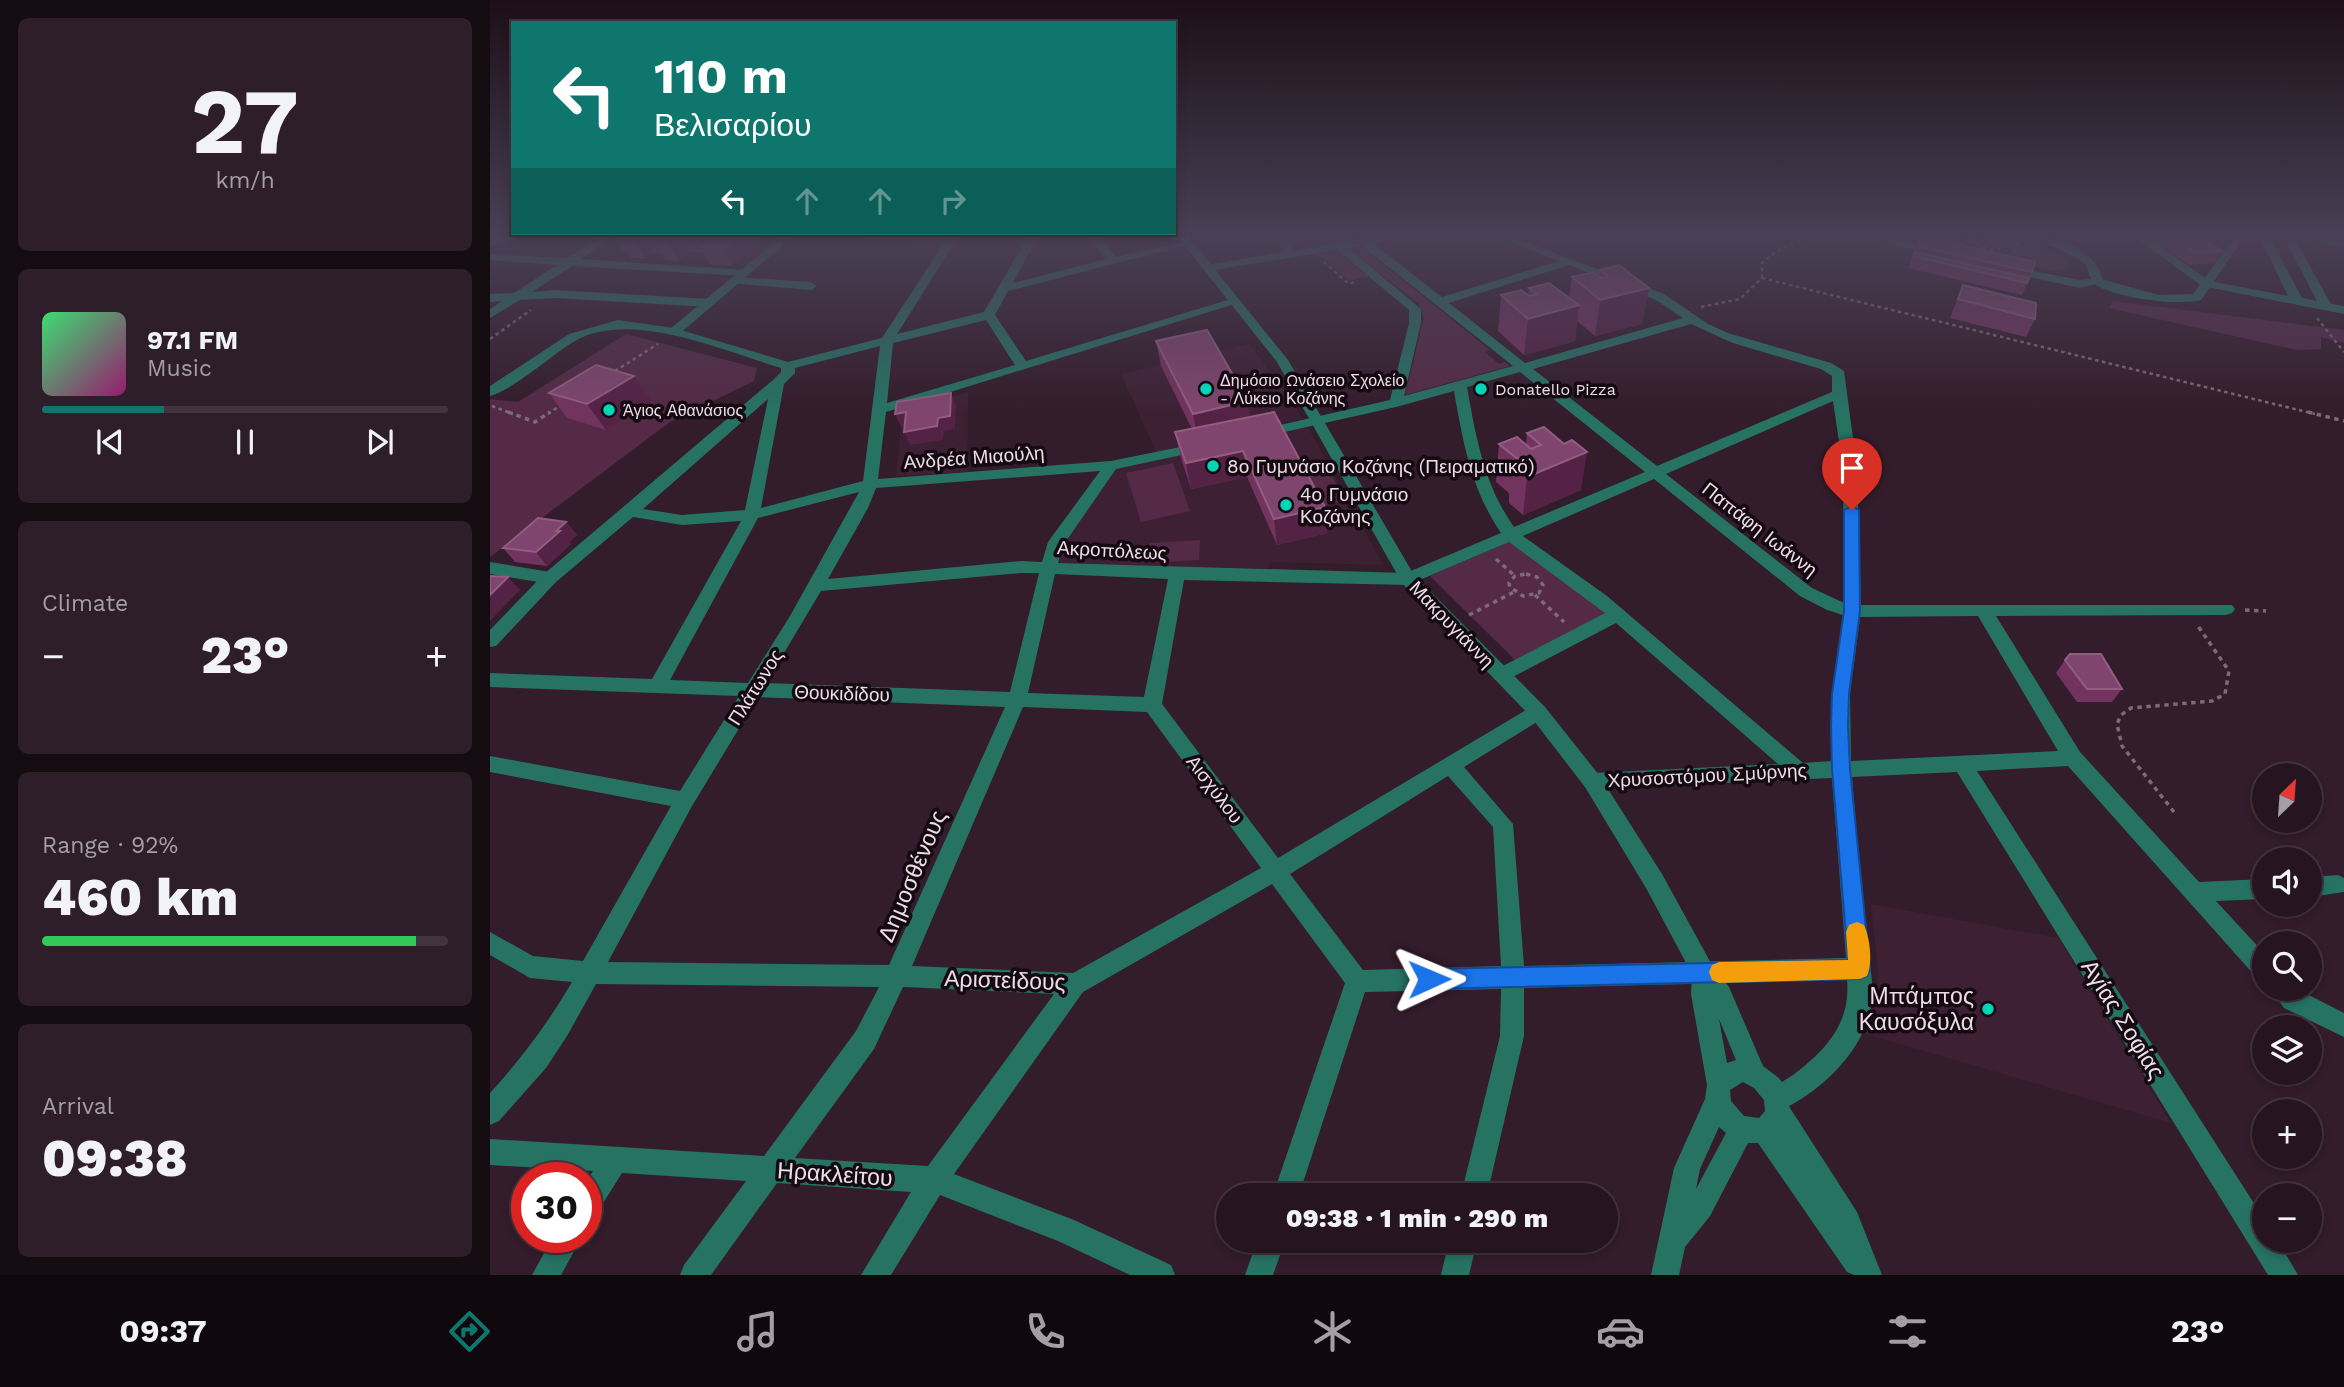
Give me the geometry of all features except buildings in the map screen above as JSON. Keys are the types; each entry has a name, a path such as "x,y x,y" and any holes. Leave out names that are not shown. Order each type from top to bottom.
{"street":[{"path":"490,314 517,296"},
{"path":"490,298 526,296"},
{"path":"581,296 709,303"},
{"path":"674,332 718,296"},
{"name":"Πλάτωνος","path":"490,1112 552,1038 591,973 685,800 754,690 860,508 870,484 887,341 916,296"},
{"path":"490,392 559,345 586,332 610,325 630,324 674,332 788,366 989,315 1000,296"},
{"name":"Μακρυγιάννη","path":"1230,296 1282,360 1320,421 1408,579 1538,712 1592,781 1654,881 1704,973 1721,995 1754,1073 1772,1088 1765,1118 1832,1232 1867,1274"},
{"path":"1396,402 1417,314 1401,296"},
{"name":"Παπάφη Ιωάννη","path":"1430,296 1806,592 1833,606 1852,611 2226,609"},
{"path":"1438,302 1459,296"},
{"path":"1656,296 1736,340 1838,371 1850,468 1852,611 1841,694 1841,769 1860,969 1858,1015 1836,1049 1765,1118 1702,1207 1674,1238"},
{"path":"2157,296 2177,300 2198,296"},
{"path":"2268,296 2344,310"},
{"path":"2294,296 2297,301"},
{"path":"2320,296 2326,306"},
{"path":"880,410 1235,302"},
{"path":"1252,436 1522,369 1693,314"},
{"path":"989,315 1023,367"},
{"path":"490,640 550,578 778,383 788,373 788,366"},
{"path":"657,687 729,563 752,515 778,383"},
{"path":"1460,386 1477,477 1500,522 1511,535 1618,614 1799,771"},
{"path":"1408,579 1839,394"},
{"path":"745,413 772,419"},
{"name":"Ανδρέα Μιαούλη","path":"630,512 682,520 752,515 870,484 1111,466 1214,444"},
{"name":"Δημοσθένους","path":"694,1275 865,1040 897,976 1017,700 1054,547 1063,530 1111,466"},
{"name":"Ακροπόλεως","path":"815,586 1022,567 1177,574 1408,579"},
{"path":"490,568 550,578"},
{"path":"1152,705 1177,574"},
{"path":"1983,610 2073,758 2252,956"},
{"path":"1502,675 1618,614"},
{"name":"Θουκιδίδου","path":"490,680 1152,705"},
{"name":"Αισχύλου","path":"1152,705 1357,981"},
{"name":"Αριστείδους","path":"490,943 530,967 591,973 897,976 1075,984 1276,871 1538,712"},
{"name":"Χρυσοστόμου Σμύρνης","path":"1592,781 2073,758"},
{"name":"Αγίας Σοφίας","path":"1962,763 2284,1275"},
{"path":"490,764 685,800"},
{"path":"1450,765 1503,824 1513,977 1512,1036 1477,1183"},
{"path":"2322,887 2338,886"},
{"path":"2194,892 2252,890"},
{"path":"1290,1183 1357,981 1860,969"},
{"name":"Μακρυγιάννη","path":"1704,973 1703,994 1718,1092 1730,1122 1765,1118"},
{"path":"875,1275 934,1180 1075,984"},
{"path":"2294,1001 2344,1025"},
{"path":"1665,1275 1687,1168 1718,1092 1733,1072 1754,1073"},
{"name":"Ηρακλείτου","path":"490,1152 934,1180 1064,1230 1161,1275"},
{"path":"602,1181 615,1160"},
{"path":"545,1275 558,1253"},
{"path":"1259,1275 1266,1253"},
{"path":"1455,1275 1460,1253"}],"path":[{"path":"1693,314 1744,296"},
{"path":"1833,296 2344,421"},
{"path":"2297,301 2313,308 2325,331 2344,352"},
{"path":"615,371 660,343"},
{"path":"490,406 535,422 569,400"},
{"path":"1496,559 1515,576"},
{"path":"1526,574 1541,581 1542,589 1535,595 1522,596 1514,592 1510,583 1515,576 1526,574"},
{"path":"1469,615 1514,592"},
{"path":"1535,595 1579,635"},
{"path":"2174,812 2122,746 2116,728 2117,719 2122,712 2131,708 2212,701 2225,694 2229,671 2184,609"}],"shaded area":[{"path":"1408,296 1422,296 1490,350 1485,352 1499,364 1505,362 1510,366 1405,395 1424,317 1418,303"},
{"path":"2113,301 2344,330 2344,343 2321,337 2321,349 2297,350 2109,308"},
{"path":"626,334 757,368 754,381 670,422 490,557 490,399 518,402"},
{"name":"Δημόσιο Ωνάσειο Σχολείο - Λύκειο Κοζάνης","path":"1249,344 1295,404 1302,419 1156,452 1121,374"},
{"path":"968,392 967,472 896,476 903,411"},
{"path":"1308,427 1383,565 1270,562 1268,569 1055,563 1060,546 1118,467"},
{"path":"1324,462 1345,500 1319,507 1299,468"},
{"path":"1173,463 1190,511 1141,522 1126,473"},
{"path":"1200,540 1199,560 1148,563 1150,543"},
{"path":"1511,541 1607,612 1515,660 1430,576"},
{"name":"Μπάμπος Καυσόξυλα","path":"1871,904 2058,938 2171,1123 1866,1034 1877,1001 1878,970"}],"slow traffic":[{"path":"1719,972 1860,969 1857,932"}],"place":[{"name":"Δημόσιο Ωνάσειο Σχολείο - Λύκειο Κοζάνης","path":"1206,389"},
{"name":"Donatello Pizza","path":"1481,389"},
{"name":"Άγιος Αθανάσιος","path":"609,410"},
{"name":"8ο Γυμνάσιο Κοζάνης (Πειραματικό)","path":"1213,466"},
{"name":"4ο Γυμνάσιο Κοζάνης","path":"1286,505"},
{"name":"Μπάμπος Καυσόξυλα","path":"1988,1009"}],"route":[{"path":"1429,979 1860,969 1841,769 1840,726 1841,694 1852,611 1852,510"}]}
